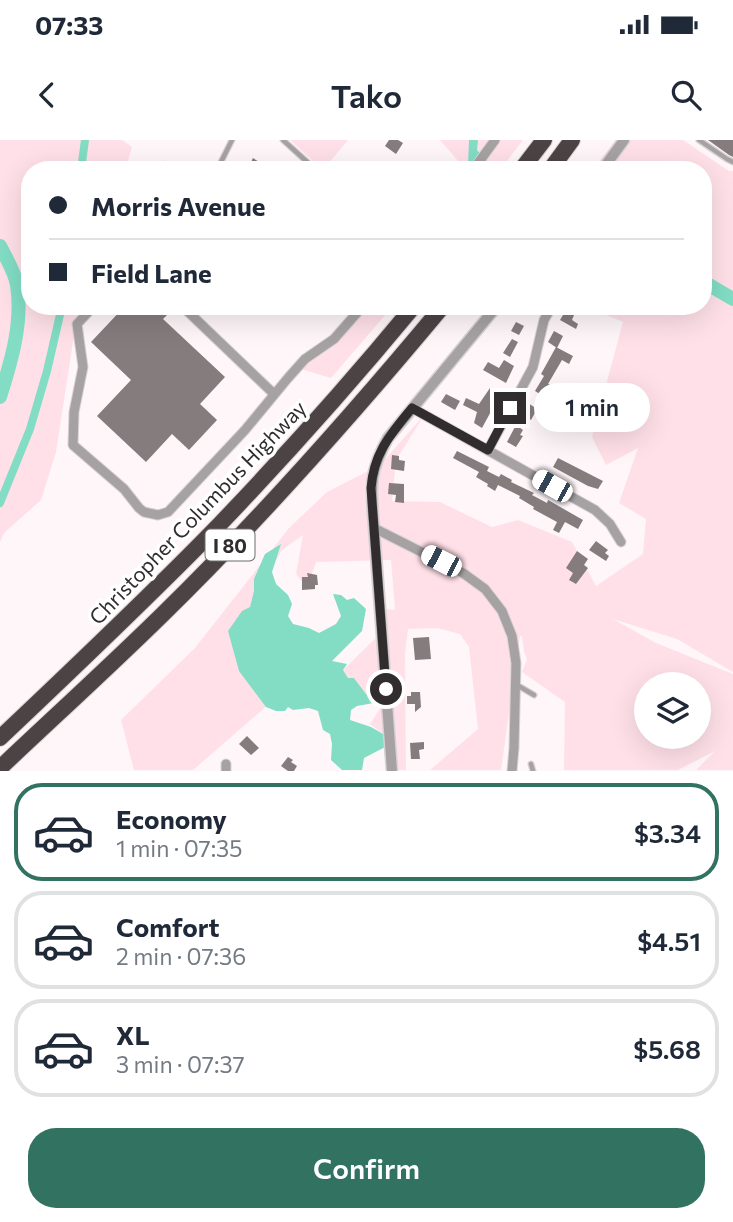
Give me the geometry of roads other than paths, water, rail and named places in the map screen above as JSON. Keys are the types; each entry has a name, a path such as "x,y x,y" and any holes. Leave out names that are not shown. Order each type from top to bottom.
{"highway":[{"path":"528,161 544,140"},
{"path":"557,161 572,140"},
{"name":"Christopher Columbus Highway","path":"0,738 219,525 322,414 406,315"},
{"name":"Christopher Columbus Highway","path":"0,768 162,615 265,509 355,411 435,315"}],"street":[{"path":"479,161 495,140"},
{"path":"609,161 624,140"},
{"path":"86,315 77,324 83,367 73,445 124,489 139,508 151,514 168,512 245,430 305,359 334,339 355,315"},
{"path":"191,315 274,394"},
{"path":"393,771 371,488 374,468 388,438 490,315"},
{"path":"488,450 533,367 547,315"},
{"path":"412,408 595,510 610,524 621,542"},
{"path":"374,528 463,573 485,589 501,610 512,636 516,663 512,771"}],"lane":[{"path":"220,161 232,140"},
{"path":"283,140 306,161"},
{"path":"699,140 733,162"},
{"path":"515,683 534,695"},
{"path":"531,764 533,771"}],"waterway":[{"path":"82,161 85,140"},
{"path":"0,246 14,275 18,299 15,342 0,397"},
{"path":"712,287 733,299"},
{"path":"0,503 30,429 60,315"}]}
